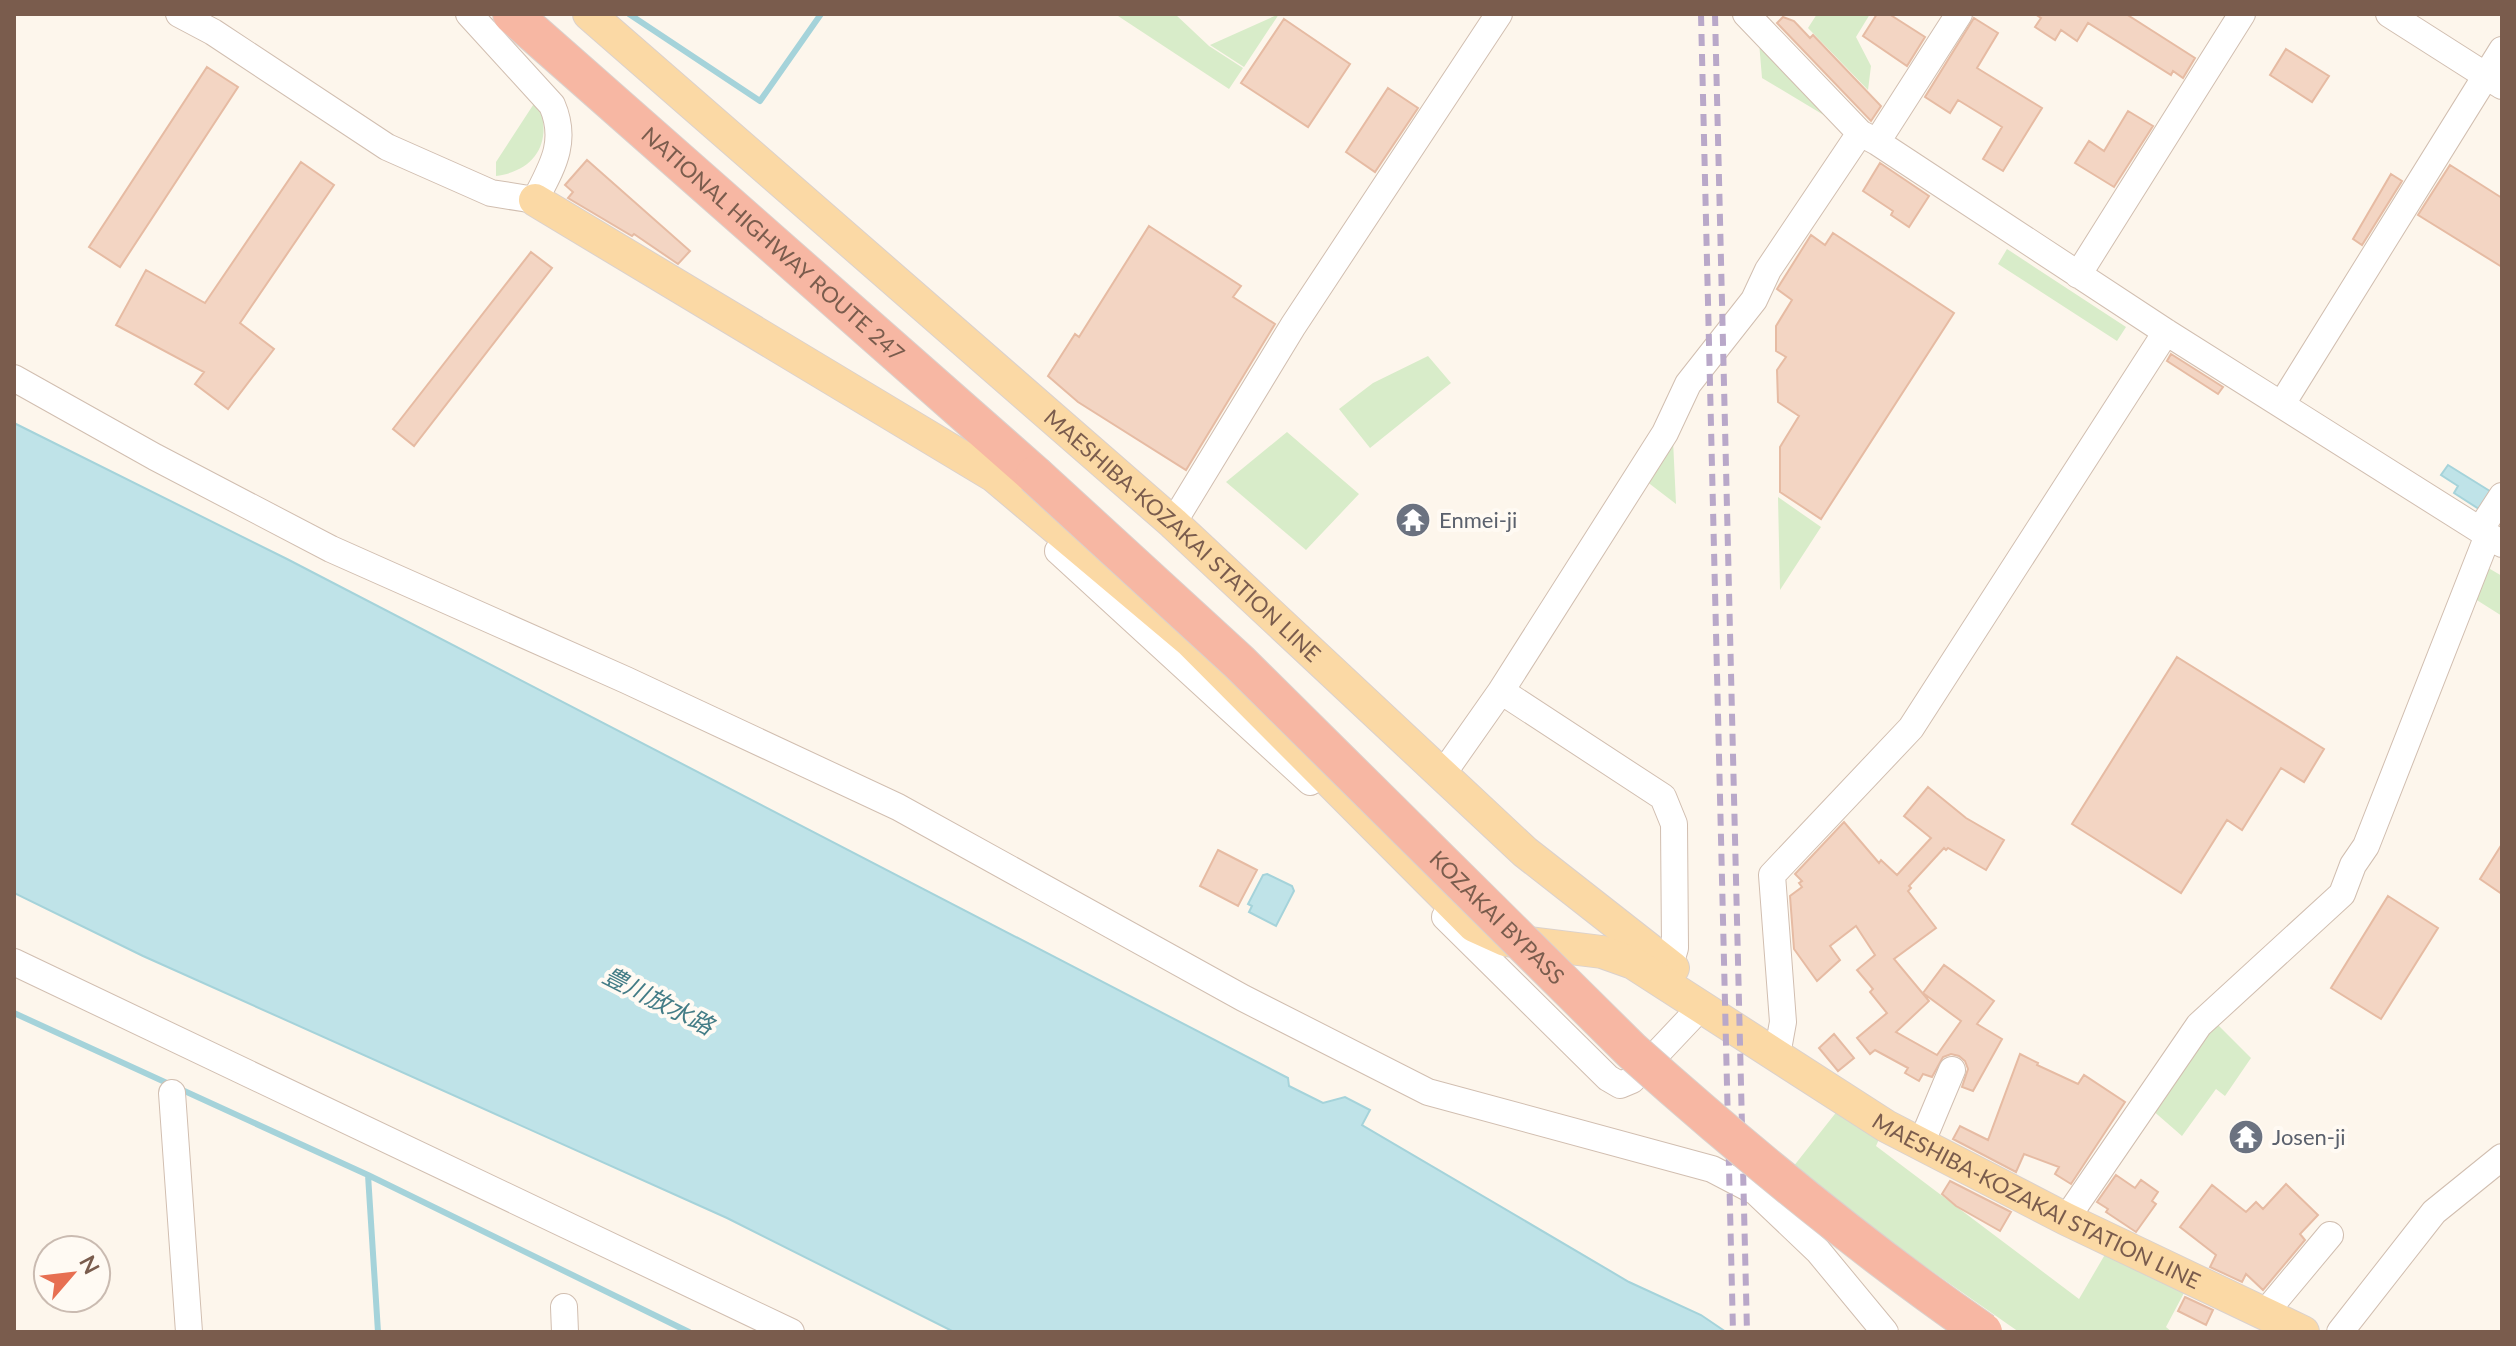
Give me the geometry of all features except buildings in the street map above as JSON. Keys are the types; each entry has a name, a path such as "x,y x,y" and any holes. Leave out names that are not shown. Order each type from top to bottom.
{"highway":[{"name":"NATIONAL HIGHWAY ROUTE 247","path":"512,14 1035,475"},
{"name":"KOZAKAI BYPASS","path":"1035,475 1250,672 1632,1051 1771,1170 1923,1291 1983,1332"}],"main road":[{"name":"MAESHIBA-KOZAKAI STATION LINE","path":"592,15 1173,523 1525,852 1670,965 1777,1055"},
{"name":"MAESHIBA-KOZAKAI STATION LINE","path":"535,200 994,476 1190,641 1474,926 1505,940 1602,952 1633,963 1843,1099 1921,1144 2285,1326"}],"street":[{"path":"179,14 213,32 387,147 491,193 535,200 556,153 560,139 558,120 552,105 469,14"},
{"path":"1173,523 1293,326 1499,14"},
{"path":"1746,14 1868,138 2166,332 2490,536"},
{"path":"1442,775 1501,691 1665,433 1688,384 1754,300 1768,270 1959,14"},
{"path":"2078,275 2242,14"},
{"path":"2389,14 2494,81"},
{"path":"2282,404 2494,81 2502,50"},
{"path":"1777,1055 1783,1022 1772,875 1911,728 2166,332"},
{"path":"14,378 155,457 331,549 626,680 898,807 1037,887 1243,998 1428,1092 1712,1169 1756,1192 1818,1251 1885,1332"},
{"path":"2066,1219 2199,1025 2342,894 2353,865 2366,846 2490,536 2502,496"},
{"path":"1071,538 1058,551 1308,780 1608,1078 1620,1085 1632,1080 1701,1007"},
{"path":"1501,691 1663,797 1674,824 1675,948 1670,965"},
{"path":"14,962 791,1332"},
{"path":"1921,1144 1952,1070"},
{"path":"172,1093 189,1332"},
{"path":"2340,1332 2434,1212 2502,1157"},
{"path":"2285,1326 2330,1235"}],"green space":[{"path":"1115,14 1175,14 1209,46 1243,68 1229,89"},
{"path":"1279,14 1244,67 1210,45"},
{"path":"1817,14 1870,14 1856,37 1871,66 1868,90 1808,28"},
{"path":"1759,42 1827,117 1762,78"},
{"path":"537,99 544,126 539,150 523,167 496,176 496,162"},
{"path":"2007,249 2126,327 2117,341 1998,264"},
{"path":"1428,356 1451,383 1370,448 1339,409 1373,383"},
{"path":"1287,432 1359,494 1306,550 1226,482"},
{"path":"1673,440 1676,504 1646,481"},
{"path":"1778,497 1821,527 1780,590"},
{"path":"2485,566 2502,576 2502,616 2472,597"},
{"path":"2217,1024 2251,1058 2225,1096 2216,1089 2182,1136 2151,1109 2202,1036"},
{"path":"1838,1110 1880,1137 1876,1146 2079,1299 2107,1251 2185,1291 2166,1327 2172,1332 2019,1332 1900,1249 1793,1167"}],"water":[{"name":"豊川放水路","path":"14,423 287,559 1288,1078 1289,1086 1323,1103 1345,1097 1370,1110 1362,1125 1629,1282 1701,1315 1726,1332 954,1332 727,1218 143,956 14,893"},
{"path":"2448,465 2493,493 2482,511 2454,493 2458,486 2441,475"},
{"path":"1263,875 1292,886 1294,891 1276,926 1249,912 1252,906 1248,904"}],"waterway":[{"path":"629,14 760,101 821,14"},
{"path":"14,1013 368,1175 689,1332"},
{"path":"368,1175 378,1332"}],"railway":[{"path":"1701,14 1733,1332"},
{"path":"1715,14 1747,1332"}],"place":[{"name":"Enmei-ji","path":"1413,520"},
{"name":"Josen-ji","path":"2246,1137"}]}
